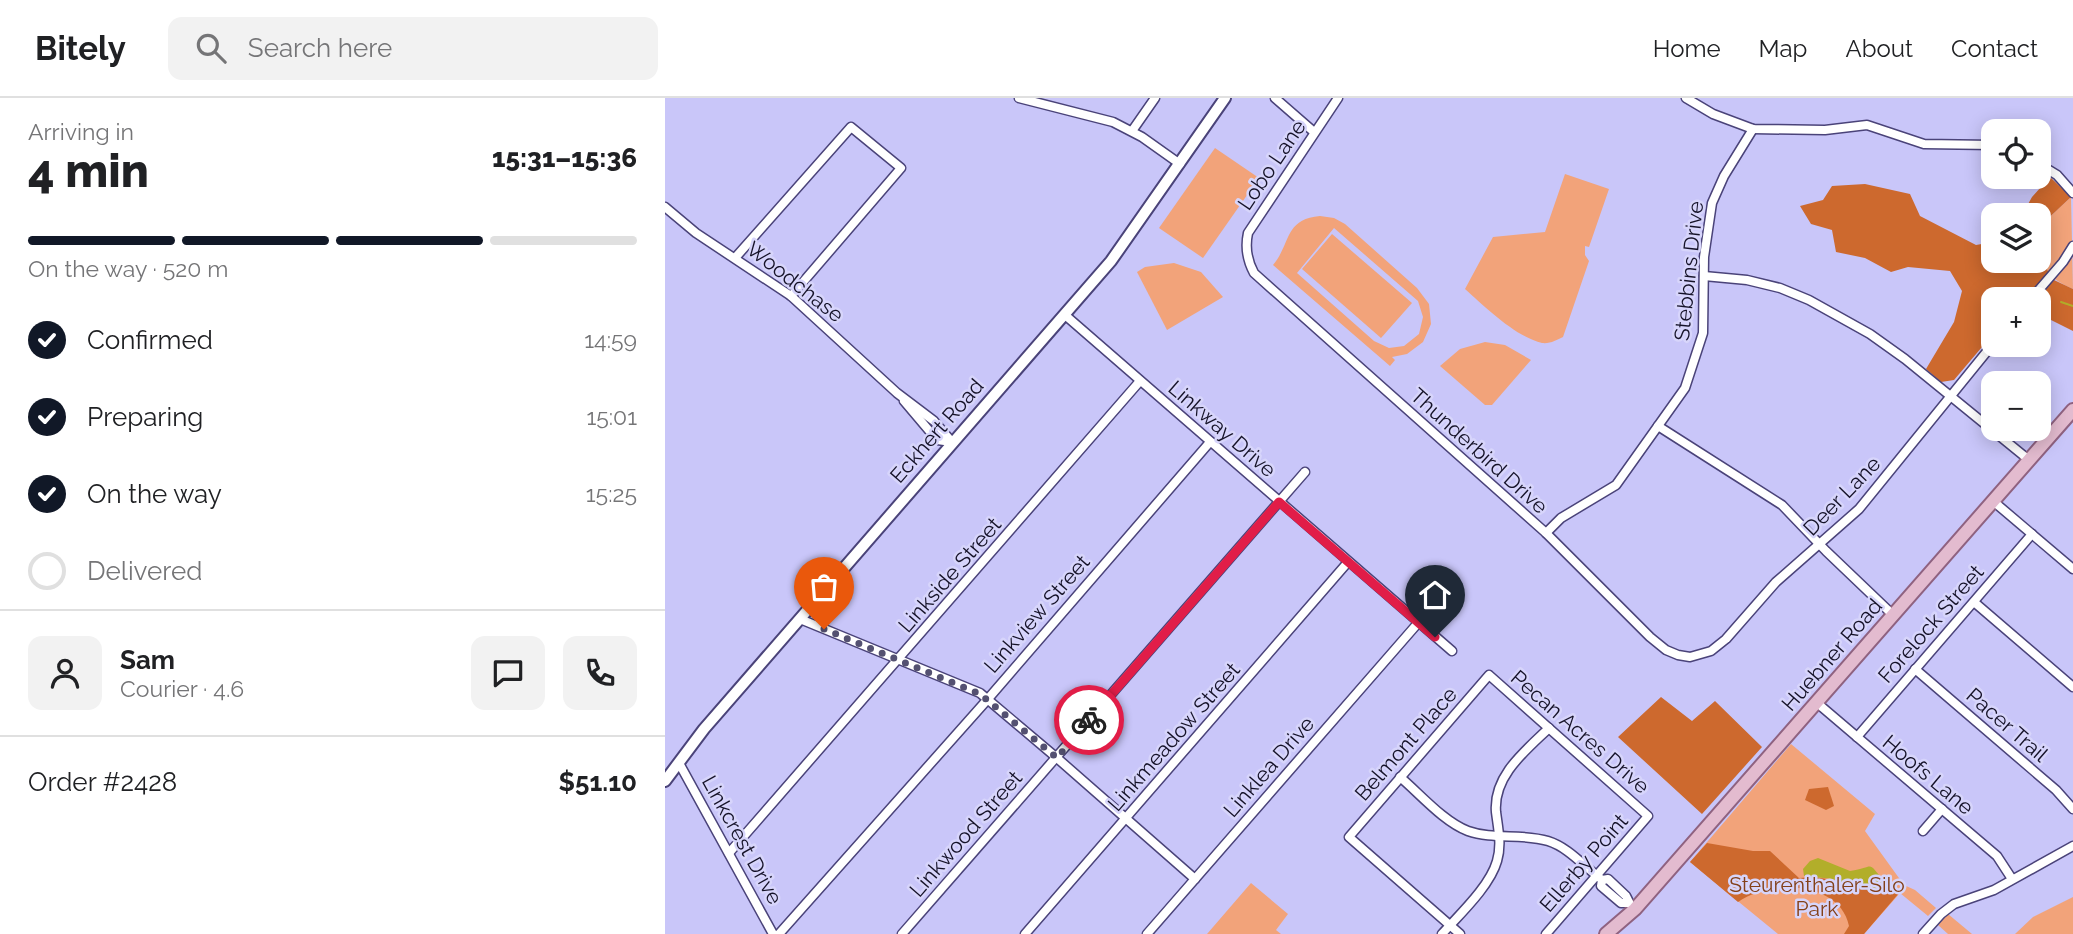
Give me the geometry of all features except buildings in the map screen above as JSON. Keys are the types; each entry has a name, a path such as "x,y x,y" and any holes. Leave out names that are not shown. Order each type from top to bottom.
{"main road":[{"name":"Eckhert Road","path":"665,780 705,729 1111,261 1225,98"},
{"name":"Huebner Road","path":"1606,934 1619,929 1631,906 1816,702 2073,410"}],"street":[{"path":"1019,98 1060,103 1103,119 1132,131 1180,164"},
{"path":"1132,131 1155,98"},
{"path":"1275,98 1314,132"},
{"name":"Lobo Lane","path":"1247,255 1248,233 1338,98"},
{"path":"1686,98 1713,114 1753,129 1825,130 1867,125 1924,144 1981,145"},
{"path":"735,258 851,127 901,168 791,296"},
{"name":"Stebbins Drive","path":"1545,533 1561,518 1616,485 1680,396 1692,372 1703,332 1706,232 1712,203 1724,176 1753,129"},
{"path":"2051,172 2073,193"},
{"name":"Woodchase","path":"665,207 696,233 791,296 897,393 937,440 952,442"},
{"path":"2041,287 2073,246"},
{"name":"Thunderbird Drive","path":"1247,255 1259,280 1545,533 1649,636 1666,650 1678,655 1699,655"},
{"path":"1704,276 1747,280 1780,288 1809,300 1887,345 2029,460"},
{"name":"Linkway Drive","path":"1065,315 1452,651"},
{"name":"Deer Lane","path":"1699,655 1711,651 1727,639 1776,582 1821,545 1877,489 1982,357"},
{"name":"Linkside Street","path":"729,853 1140,382"},
{"path":"1658,426 1782,505 1893,615"},
{"name":"Linkview Street","path":"779,934 1210,442"},
{"name":"Linkwood Street","path":"902,934 1305,472"},
{"path":"1993,501 2073,569"},
{"name":"Forelock Street","path":"1857,737 2032,534"},
{"name":"Linkmeadow Street","path":"1025,934 1348,562"},
{"path":"1974,602 2073,687"},
{"path":"800,619 980,694 1195,879"},
{"name":"Linklea Drive","path":"1147,934 1418,623"},
{"name":"Pacer Trail","path":"1915,668 2056,790 2073,809"},
{"name":"Pecan Acres Drive","path":"1489,675 1648,816"},
{"name":"Belmont Place","path":"1450,925 1349,837 1489,675"},
{"name":"Hoofs Lane","path":"1816,702 1997,856 2012,879"},
{"path":"1442,934 1492,875 1498,858 1496,803 1500,785 1524,752 1549,728"},
{"name":"Linkcrest Drive","path":"679,763 773,934"},
{"path":"1400,777 1454,824 1471,832 1548,841 1569,852 1599,878 1608,879 1626,896 1631,906"},
{"path":"1923,831 1942,810"},
{"name":"Ellerby Point","path":"1546,934 1599,878 1648,816"},
{"path":"1923,934 1954,904 1987,893 2073,846"},
{"path":"1450,925 1460,934"}],"green space":[{"path":"1215,148 1259,178 1203,258 1159,228"},
{"path":"1565,174 1609,189 1589,247 1585,246 1585,255 1589,261 1563,337 1542,343 1511,328 1465,289 1493,237 1545,232"},
{"path":"2071,197 2073,289 2048,273 2051,273 2051,216"},
{"path":"1308,218 1334,218 1345,224 1417,288 1429,304 1431,324 1423,342 1407,354 1392,357 1395,360 1390,366 1273,265 1294,227","holes":["1334,228 1418,301 1423,317 1419,334 1404,346 1389,348 1374,341 1297,273"]},
{"path":"1332,234 1412,303 1381,338 1302,269"},
{"path":"1174,263 1201,272 1223,297 1167,330 1137,272 1145,267"},
{"path":"1485,342 1505,345 1531,360 1492,405 1485,405 1440,366 1460,349"},
{"name":"Steurenthaler-Silo Park","path":"1791,744 1875,814 1865,831 1904,885 1915,890 1936,908 1928,916 1900,893 1864,934 1778,934 1690,862"},
{"path":"1251,883 1288,914 1276,930 1281,934 1207,934"},
{"path":"2073,897 2073,934 2015,934 2033,917"},
{"path":"1948,914 1972,934 1948,934 1938,925"}],"shaded area":[{"path":"2051,178 2071,197 2051,216 2051,203 2029,203 2039,189 2051,189"},
{"path":"1865,184 1910,194 1920,216 1976,245 1981,244 1981,273 2049,273 2054,280 2073,289 2073,331 2051,320 2051,287 1981,287 1981,348 1954,380 1941,382 1926,369 1954,322 1962,291 1950,271 1908,267 1891,272 1865,258 1836,252 1832,230 1811,224 1800,206 1823,200 1832,186"},
{"path":"1661,697 1692,721 1715,701 1762,747 1702,814 1618,737"},
{"path":"1828,787 1834,806 1826,810 1805,800 1809,789"},
{"path":"1707,843 1753,851 1770,851 1799,878 1814,877 1847,885 1900,892 1864,934 1844,934 1849,926 1843,911 1832,900 1802,888 1768,890 1738,902 1690,862"},
{"path":"1818,858 1850,871 1870,866 1886,883 1878,888 1865,889 1832,879 1804,876 1803,869 1810,861"}],"waterway":[{"path":"2061,302 2073,306"}],"way so far":[{"path":"824,629 980,694 1057,758 1089,720"}],"route":[{"path":"1089,720 1279,502 1435,637"}]}
